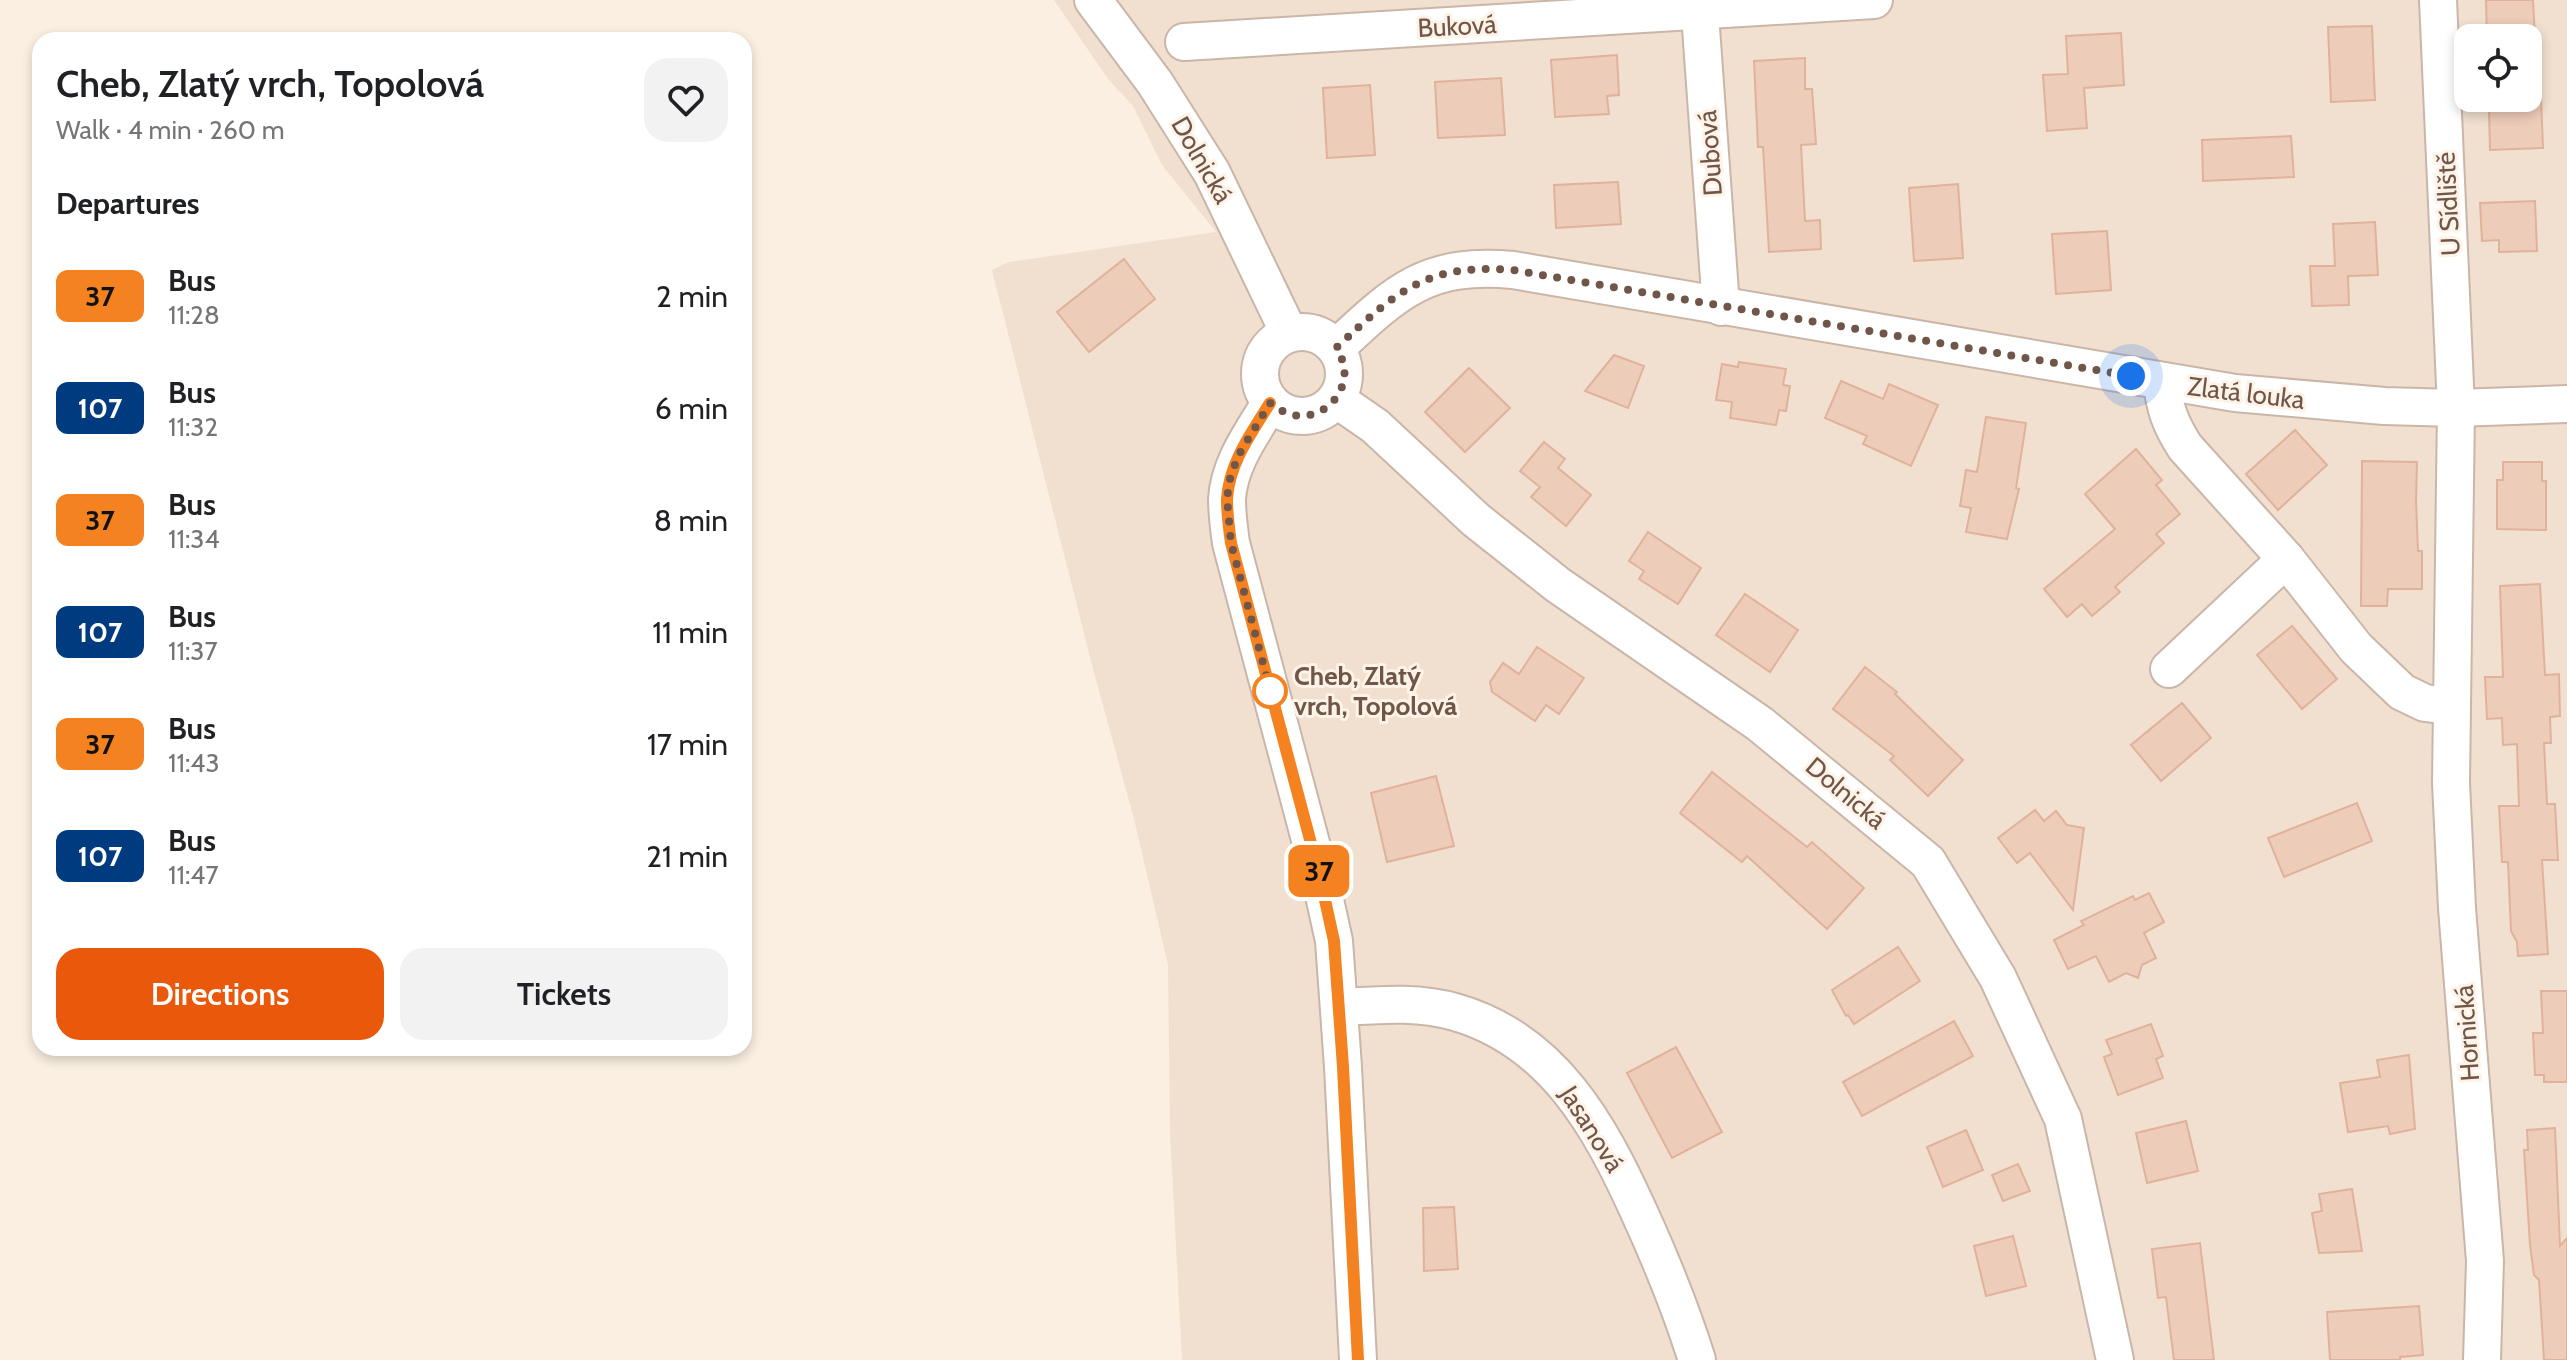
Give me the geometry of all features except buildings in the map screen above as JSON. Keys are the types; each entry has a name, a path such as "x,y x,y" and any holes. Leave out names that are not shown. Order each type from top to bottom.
{"street":[{"name":"Dolnická","path":"1093,0 1155,83 1212,173 1289,333"},
{"name":"Buková","path":"1184,42 1699,6 1874,0"},
{"name":"U Sídliště","path":"2438,0 2456,408"},
{"name":"Dubová","path":"1699,6 1721,307"},
{"name":"Zlatá louka","path":"1336,348 1397,293 1422,281 1466,269 1513,270 2162,381 2309,401 2456,408 2567,404"},
{"path":"1307,331 1323,337 1336,348 1344,364 1343,383 1336,399 1322,411 1304,416 1286,413 1270,403 1262,388 1259,371 1264,355 1275,341 1289,333 1307,331"},
{"path":"2162,381 2164,406 2171,426 2185,447 2286,559 2356,648 2402,692 2425,703 2450,706"},
{"name":"Dolnická","path":"1336,399 1375,426 1476,520 1558,585 1760,724 1928,862 1998,978 2063,1119 2115,1360"},
{"path":"1270,403 1238,456 1230,479 1227,498 1231,543 1320,877 1334,941 1358,1360"},
{"name":"Hornická","path":"2456,408 2451,783 2457,908 2485,1261 2482,1360"},
{"path":"2169,669 2286,559"},
{"name":"Jasanová","path":"1340,1007 1398,1004 1431,1006 1456,1012 1506,1034 1555,1073 1606,1142 1655,1247 1697,1360"}],"shaded area":[{"path":"1054,0 2567,0 2567,1360 1182,1360 1170,1132 1168,965 1134,819 992,270 1009,262 1216,232 1162,165 1133,106 1108,79"}],"bus line":[{"name":"37","path":"1270,403 1238,456 1230,479 1228,517 1231,543 1320,877 1334,941 1358,1360"}],"place":[{"name":"Cheb, Zlatý vrch, Topolová","path":"1270,691"}],"route":[{"path":"1270,691 1272,697 1231,543 1227,498 1238,456 1270,403 1286,413 1304,416 1322,411 1336,399 1343,383 1344,364 1336,348 1397,293 1422,281 1466,269 1513,270 2131,376"}]}
